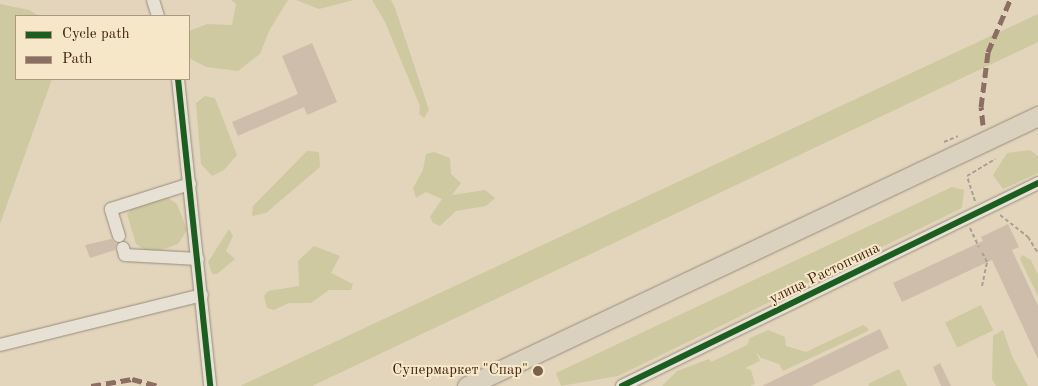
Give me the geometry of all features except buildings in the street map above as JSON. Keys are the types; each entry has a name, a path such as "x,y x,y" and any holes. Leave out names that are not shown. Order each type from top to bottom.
{"highway":[{"path":"466,386 1038,116"},
{"path":"496,386 1038,130"}],"street":[{"path":"152,0 158,15"},
{"path":"178,80 210,386"},
{"name":"улица Растопчина","path":"622,386 1038,183"},
{"path":"190,184 111,209 125,255 198,259"},
{"path":"0,345 202,295"}],"path":[{"path":"979,246 971,216 967,176 995,159"},
{"path":"988,207 1028,237 1038,254"},
{"path":"982,252 987,262 982,286"}],"shaded area":[{"path":"231,0 288,0 269,31 260,54 238,71 206,67 190,59 190,31 207,24 232,25 236,4"},
{"path":"296,0 354,0 319,9"},
{"path":"372,0 391,0 395,8 429,110 424,118 419,114 420,106 385,22"},
{"path":"0,4 29,10 37,15 15,15 15,80 52,80 0,224"},
{"path":"1038,14 1038,42 312,386 240,386"},
{"path":"205,96 215,98 237,155 224,170 212,176 201,164 196,103"},
{"path":"1030,150 1038,156 1038,173 1003,189 993,175 1007,153"},
{"path":"307,151 319,152 320,167 266,213 252,216 253,206"},
{"path":"434,152 450,158 451,174 461,183 452,195 485,190 495,198 486,206 456,211 440,226 433,223 430,217 442,199 426,192 416,198 413,188 423,170 426,154"},
{"path":"952,187 964,190 962,208 618,376 561,386 556,373"},
{"path":"165,196 177,204 187,230 178,244 161,250 146,251 136,244 127,214 135,205"},
{"path":"229,229 233,236 226,251 235,259 217,274 212,274 208,262"},
{"path":"314,246 340,256 331,273 353,284 351,290 329,290 311,303 289,303 274,310 267,308 264,296 268,291 299,286 298,261"},
{"path":"1022,255 1031,260 1038,275 1038,296 1020,259"},
{"path":"981,305 993,330 957,348 945,323"},
{"path":"863,325 869,329 866,332 783,371 779,364 761,358 756,352 760,361 745,368 751,370 755,384 750,386 662,386 677,371 709,359 711,362 747,345 750,338 768,330 785,337 786,346 806,352"},
{"path":"1003,330 1012,356 1028,386 996,386 992,379 993,336"},
{"path":"899,369 907,386 869,386 868,384"}],"marked path":[{"path":"983,125 981,107 988,52 1010,0"},
{"path":"91,386 132,379 159,386"}],"cycle path":[{"path":"178,80 210,386"},
{"path":"622,386 1038,183"}],"place":[{"name":"Супермаркет \"Спар\"","path":"538,371"}]}
